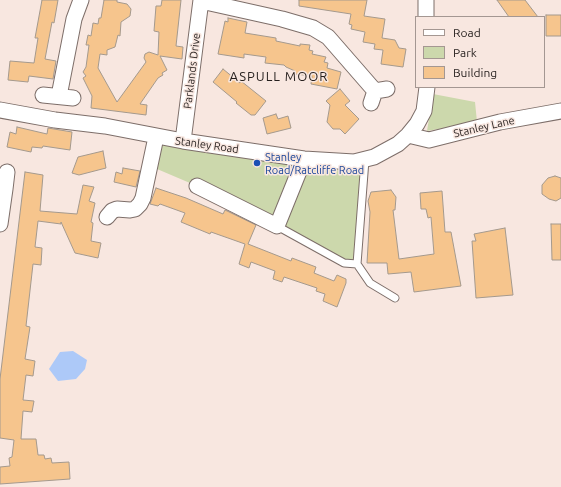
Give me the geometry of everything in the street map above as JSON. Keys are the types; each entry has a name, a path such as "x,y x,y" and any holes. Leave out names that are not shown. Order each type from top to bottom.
{"street":[{"path":"43,95 66,97 74,19 81,0"},
{"path":"426,0 426,16"},
{"path":"201,1 282,19 313,28 328,37 378,94"},
{"name":"Parklands Drive","path":"183,141 201,1"},
{"name":"Stanley Road","path":"0,110 55,120 106,126 156,137 304,159 354,162 374,157 387,151 408,135 417,124 424,111 427,88"},
{"name":"Stanley Lane","path":"408,135 429,140 500,122 561,111"},
{"path":"107,217 112,211 117,209 130,210 140,204 143,198 156,137"},
{"path":"197,186 277,226 304,159"},
{"path":"0,224 2,188 7,172"}],"lane":[{"path":"365,160 357,264 370,283 395,298"},
{"path":"277,226 344,263 357,264"}],"green space":[{"path":"433,94 475,102 477,122 427,131"},
{"path":"156,137 365,160 357,264 344,263 197,186 150,166"}],"water":[{"path":"73,351 87,360 85,369 76,379 58,381 49,369 60,352"}],"building":[{"path":"42,0 58,0 45,59 56,61 53,79 29,76 28,82 8,80 10,61 34,63 38,38 35,38"},
{"path":"104,0 117,0 117,2 127,4 131,9 130,16 121,22 120,36 118,35 115,47 107,50 107,55 100,54 98,68 117,102 146,62 144,58 145,54 149,52 158,55 159,32 154,31 156,6 161,6 162,0 181,0 176,46 183,47 182,59 160,56 167,70 158,78 140,104 147,105 146,115 91,108 92,96 83,78 86,76 83,72 86,67 89,45 86,45 88,35 91,36 93,23 98,24 99,18 101,18"},
{"path":"299,0 367,0 364,16 385,19 382,38 395,40 399,48 406,49 403,67 381,64 383,50 374,49 375,44 363,42 365,32 351,29 352,25 349,24 351,14 299,6"},
{"path":"497,0 525,0 537,16 508,16"},
{"path":"546,15 561,15 561,36 546,36"},
{"path":"228,18 247,22 245,33 276,38 276,41 300,46 300,44 310,45 309,50 313,51 312,54 326,57 324,62 328,63 327,68 341,72 337,89 311,84 312,76 295,74 295,71 284,65 265,63 266,57 244,54 244,58 218,54 225,21 228,22"},
{"path":"223,69 266,101 255,115 251,115 213,82"},
{"path":"340,89 350,101 345,105 359,119 345,134 340,129 333,129 327,122 330,105 326,101"},
{"path":"276,114 278,119 288,116 291,128 267,134 263,118"},
{"path":"17,127 47,134 48,128 72,132 70,150 43,146 42,148 32,147 31,152 7,147 10,132 16,134"},
{"path":"103,151 106,168 79,175 72,173 78,157"},
{"path":"123,168 140,171 136,187 114,182 116,172 122,174"},
{"path":"25,172 43,175 40,211 77,214 83,185 94,187 89,201 95,203 91,222 93,223 91,241 101,243 98,258 75,253 61,222 61,224 38,221 35,247 42,248 41,265 33,264 26,326 30,327 25,359 35,361 33,376 26,375 23,400 34,401 32,412 23,411 21,439 36,439 38,455 44,455 45,459 51,458 52,463 69,462 70,479 0,484 0,467 10,466 9,458 12,457 14,440 0,438 0,379"},
{"path":"555,176 561,178 561,198 556,201 549,199 542,194 542,185 548,178"},
{"path":"156,188 186,198 223,214 225,210 256,225 248,244 291,261 292,258 316,267 314,273 334,281 337,275 346,279 346,283 337,307 323,301 325,294 316,291 317,288 284,277 282,282 273,279 275,271 251,262 249,268 239,264 245,244 211,232 210,234 181,222 185,213 160,204 158,206 150,204"},
{"path":"391,190 396,197 395,210 393,210 399,259 434,254 431,217 428,218 426,209 421,209 420,193 442,191 445,232 451,232 461,286 414,292 411,272 388,274 387,263 367,263 370,212 368,201 371,192"},
{"path":"551,224 561,224 561,260 552,260"},
{"path":"505,228 513,295 476,298 472,241 476,241 474,234"}],"place":[{"name":"Stanley Road/Ratcliffe Road","path":"257,163"}],"district":[{"name":"ASPULL MOOR","path":"279,77"}]}
